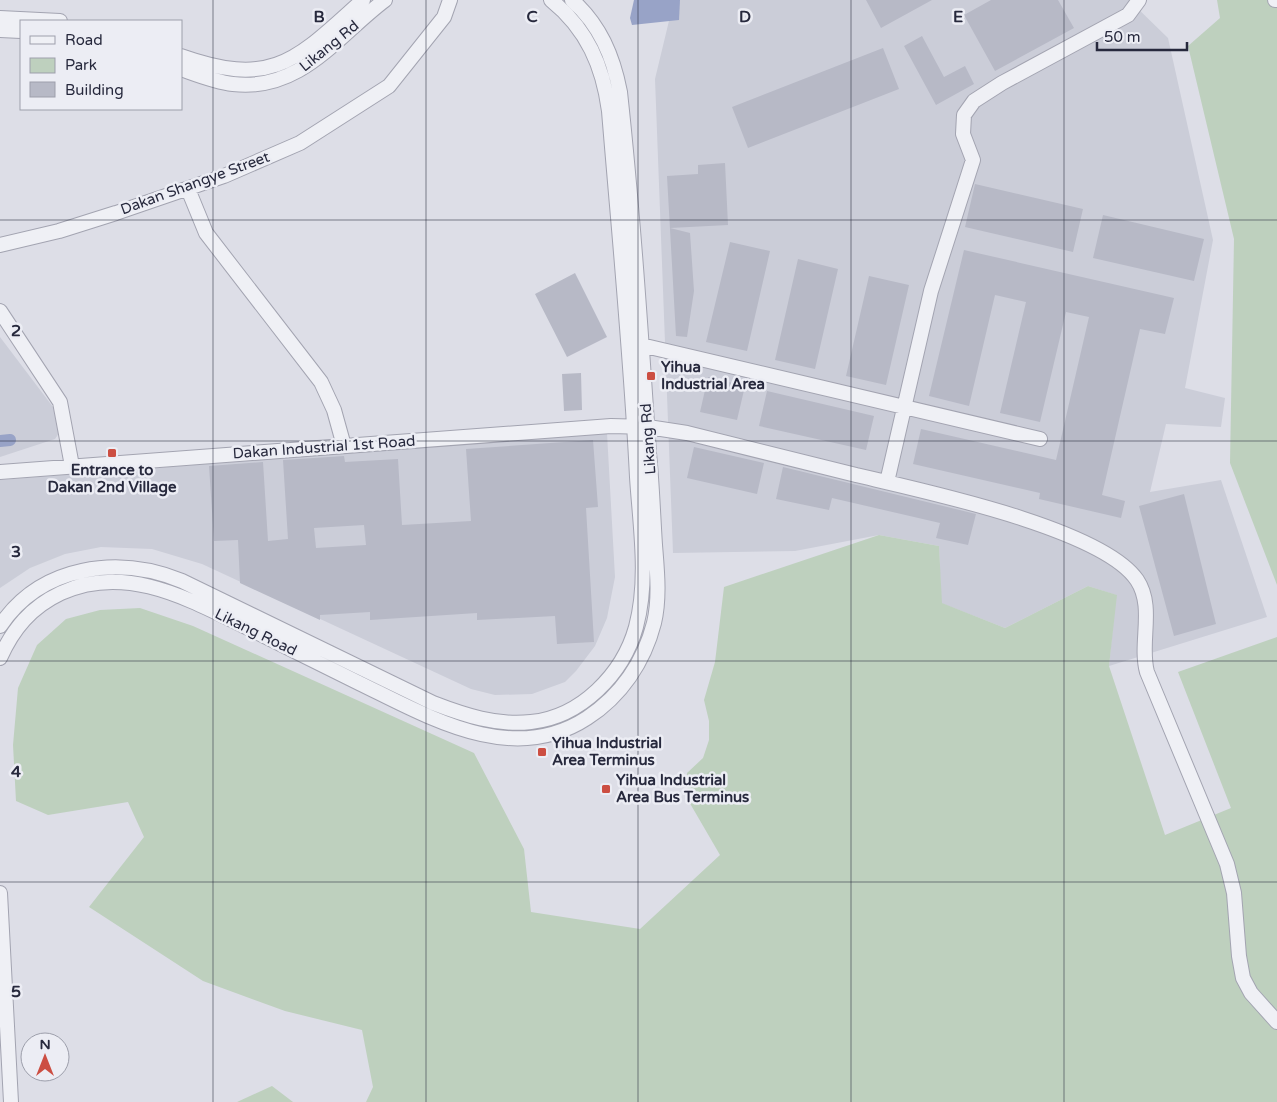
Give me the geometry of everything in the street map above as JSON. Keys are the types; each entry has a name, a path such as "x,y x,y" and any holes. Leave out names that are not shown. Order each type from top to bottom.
{"street":[{"name":"Likang Rd","path":"182,56 224,68 251,70 276,66 300,55 363,0"},
{"name":"Likang Rd","path":"182,69 232,84 262,84 281,79 314,62 385,0"},
{"name":"Dakan Shangye Street","path":"0,245 59,231 224,176 300,143 390,86 444,18 450,0"},
{"name":"Likang Rd","path":"0,658 19,624 40,604 54,596 70,589 96,583 142,584 188,598 445,724 469,732 502,738 534,737 560,731 594,714 617,694 634,670 654,623 657,598 656,562 605,83 597,58 584,35 569,16 551,0"},
{"name":"Likang Rd","path":"0,626 25,598 56,579 95,568 136,568 159,573 188,584 447,708 474,717 503,722 529,723 552,718 581,704 605,683 624,656 636,626 641,594 641,345 618,79 611,55 601,33 572,0"},
{"path":"886,482 931,291 973,160 964,134 964,115 974,101 1002,83 1128,15 1139,0"},
{"path":"0,18 40,20"},
{"path":"0,30 20,31"},
{"path":"188,188 206,233 321,382 334,410 344,446"},
{"path":"0,311 60,402 72,466"},
{"path":"641,345 1040,439"},
{"name":"Dakan Industrial 1st Road","path":"0,472 641,426 687,433 964,501 1072,536 1107,555 1132,574 1138,580 1142,589 1146,607 1144,651 1147,672 1221,847 1231,877 1243,978 1252,993 1277,1022"},
{"path":"0,893 12,1102"}],"shaded area":[{"path":"674,0 1129,0 1168,38 1213,240 1185,388 1225,398 1221,427 1166,424 1150,492 1221,480 1267,617 1109,666 1116,595 1088,586 1005,628 941,603 939,546 879,535 795,551 673,553 655,79"},
{"path":"0,337 53,407 59,433 55,439 0,457"},
{"path":"607,433 615,577 607,618 595,646 576,671 565,682 532,694 495,695 471,689 202,564 152,549 101,547 65,554 30,568 0,588 0,480"}],"green space":[{"path":"1217,0 1277,0 1277,585 1230,463 1234,239 1188,46 1220,18"},
{"path":"879,535 939,546 942,603 1005,628 1088,586 1117,595 1109,666 1165,835 1231,808 1178,672 1277,637 1277,1102 366,1102 373,1087 362,1030 285,1011 203,981 89,907 144,837 128,802 48,815 16,801 13,745 18,688 37,645 66,619 100,610 140,608 193,626 474,753 524,849 531,912 640,929 720,855 688,800 687,773 703,758 709,740 709,721 704,700 715,662 724,587"},
{"path":"272,1086 293,1102 237,1102"}],"water":[{"path":"634,0 680,0 679,20 632,25 630,18"}],"building":[{"path":"866,0 932,0 881,28"},
{"path":"991,0 1058,0 1074,28 995,71 964,15"},
{"path":"922,36 944,77 965,66 974,84 936,105 904,46"},
{"path":"883,48 899,89 748,148 732,107"},
{"path":"725,163 728,225 670,228 690,233 694,291 687,337 676,336 667,176 698,174 698,165"},
{"path":"975,184 1083,209 1073,252 965,227"},
{"path":"1103,215 1204,239 1194,281 1093,258"},
{"path":"730,242 770,251 747,351 706,342"},
{"path":"964,250 1174,298 1165,334 1140,329 1102,495 1125,501 1121,518 1039,499 1040,493 913,464 921,429 1056,460 1089,317 1066,312 1040,422 1000,413 1026,302 995,295 969,406 929,396"},
{"path":"798,259 838,269 815,369 775,360"},
{"path":"575,273 607,337 567,357 535,294"},
{"path":"869,276 909,285 886,385 846,376"},
{"path":"581,373 582,410 564,411 562,374"},
{"path":"708,377 745,386 737,420 700,412"},
{"path":"767,391 874,416 866,450 759,426"},
{"path":"593,440 598,507 586,508 594,642 557,644 555,616 477,620 477,613 370,620 370,612 320,615 320,620 240,583 238,540 214,541 209,466 263,462 268,541 288,539 283,460 344,456 345,462 398,459 402,525 471,521 466,449","holes":["364,525 366,545 316,548 314,528"]},
{"path":"694,447 764,463 757,494 687,478"},
{"path":"783,467 976,514 968,545 936,538 940,523 832,498 829,510 776,499"},
{"path":"1184,494 1216,624 1174,636 1139,506"}],"waterway":[{"path":"0,441 10,440"}],"place":[{"name":"Yihua Industrial Area","path":"651,376"},
{"name":"Entrance to Dakan 2nd Village","path":"112,453"},
{"name":"Yihua Industrial Area Terminus","path":"542,752"},
{"name":"Yihua Industrial Area Bus Terminus","path":"606,789"}]}
